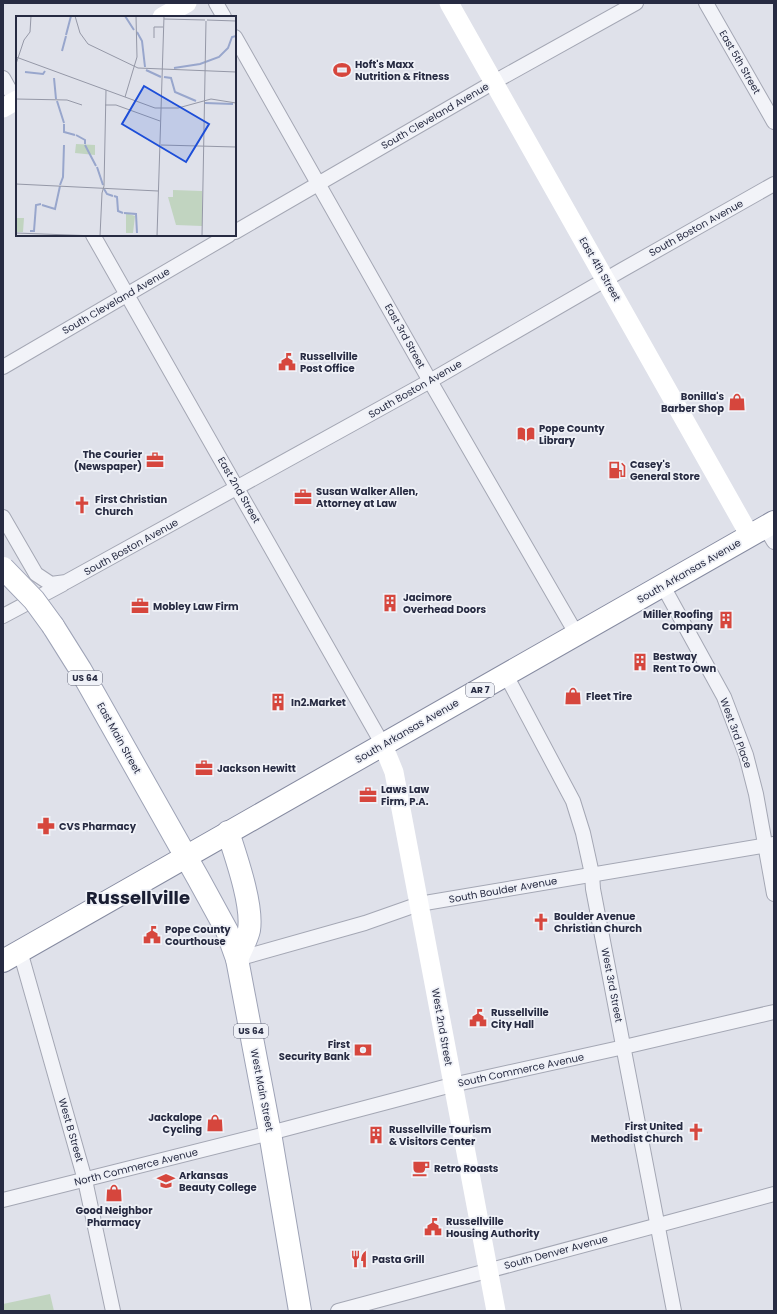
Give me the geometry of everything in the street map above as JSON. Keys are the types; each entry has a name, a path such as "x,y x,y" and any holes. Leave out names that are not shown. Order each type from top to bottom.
{"main road":[{"name":"South Arkansas Avenue","path":"186,856 662,586 766,532"},
{"name":"East Main Street","path":"3,568 34,600 54,626 186,856"},
{"path":"228,832 250,913 249,930 237,958"},
{"name":"AR 7","path":"11,956 186,856"},
{"name":"West Main Street","path":"186,856 227,931 237,958 270,1133 300,1311"}],"street":[{"path":"164,16 187,3"},
{"path":"216,3 223,16"},
{"name":"East 4th Street","path":"449,3 606,279 766,532"},
{"name":"South Cleveland Avenue","path":"236,231 318,182 636,3"},
{"name":"East 5th Street","path":"706,3 774,122"},
{"name":"East 3rd Street","path":"236,39 430,381 577,635"},
{"path":"3,78 13,103"},
{"name":"South Boston Avenue","path":"3,517 36,574 51,584 66,582 430,381 774,184"},
{"name":"East 2nd Street","path":"94,236 383,745"},
{"name":"South Cleveland Avenue","path":"3,367 228,236"},
{"path":"3,616 66,582"},
{"name":"West 3rd Place","path":"662,586 724,697 746,755 770,845 774,894"},
{"name":"West 3rd Street","path":"506,675 574,801 583,833 674,1311"},
{"name":"West 2nd Street","path":"383,745 394,772 452,1085 496,1311"},
{"name":"South Boulder Avenue","path":"237,958 365,924 419,904 770,845"},
{"name":"West B Street","path":"11,956 85,1180 113,1311"},
{"name":"South Commerce Avenue","path":"270,1133 452,1085 774,1012"},
{"name":"North Commerce Avenue","path":"3,1200 270,1133"},
{"name":"South Denver Avenue","path":"338,1311 774,1194"}],"green space":[{"path":"50,1294 54,1311 3,1311 3,1304"}],"place":[{"name":"Hoft's Maxx Nutrition & Fitness","path":"342,70"},
{"name":"Russellville Post Office","path":"287,362"},
{"name":"Bonilla's Barber Shop","path":"737,402"},
{"name":"Pope County Library","path":"526,434"},
{"name":"The Courier (Newspaper)","path":"155,460"},
{"name":"Casey's General Store","path":"617,470"},
{"name":"Susan Walker Allen, Attorney at Law","path":"303,497"},
{"name":"First Christian Church","path":"82,505"},
{"name":"Jacimore Overhead Doors","path":"390,603"},
{"name":"Mobley Law Firm","path":"140,606"},
{"name":"Miller Roofing Company","path":"726,620"},
{"name":"Bestway Rent To Own","path":"640,662"},
{"name":"Fleet Tire","path":"573,696"},
{"name":"In2.Market","path":"278,702"},
{"name":"Jackson Hewitt","path":"204,768"},
{"name":"Laws Law Firm, P.A.","path":"368,795"},
{"name":"CVS Pharmacy","path":"46,826"},
{"name":"Boulder Avenue Christian Church","path":"541,922"},
{"name":"Pope County Courthouse","path":"152,935"},
{"name":"Russellville City Hall","path":"478,1018"},
{"name":"First Security Bank","path":"363,1050"},
{"name":"Jackalope Cycling","path":"215,1123"},
{"name":"First United Methodist Church","path":"696,1132"},
{"name":"Russellville Tourism & Visitors Center","path":"376,1135"},
{"name":"Retro Roasts","path":"421,1168"},
{"name":"Arkansas Beauty College","path":"166,1181"},
{"name":"Good Neighbor Pharmacy","path":"114,1193"},
{"name":"Russellville Housing Authority","path":"433,1227"},
{"name":"Pasta Grill","path":"359,1259"}],"district":[{"name":"Russellville","path":"138,897"}]}
